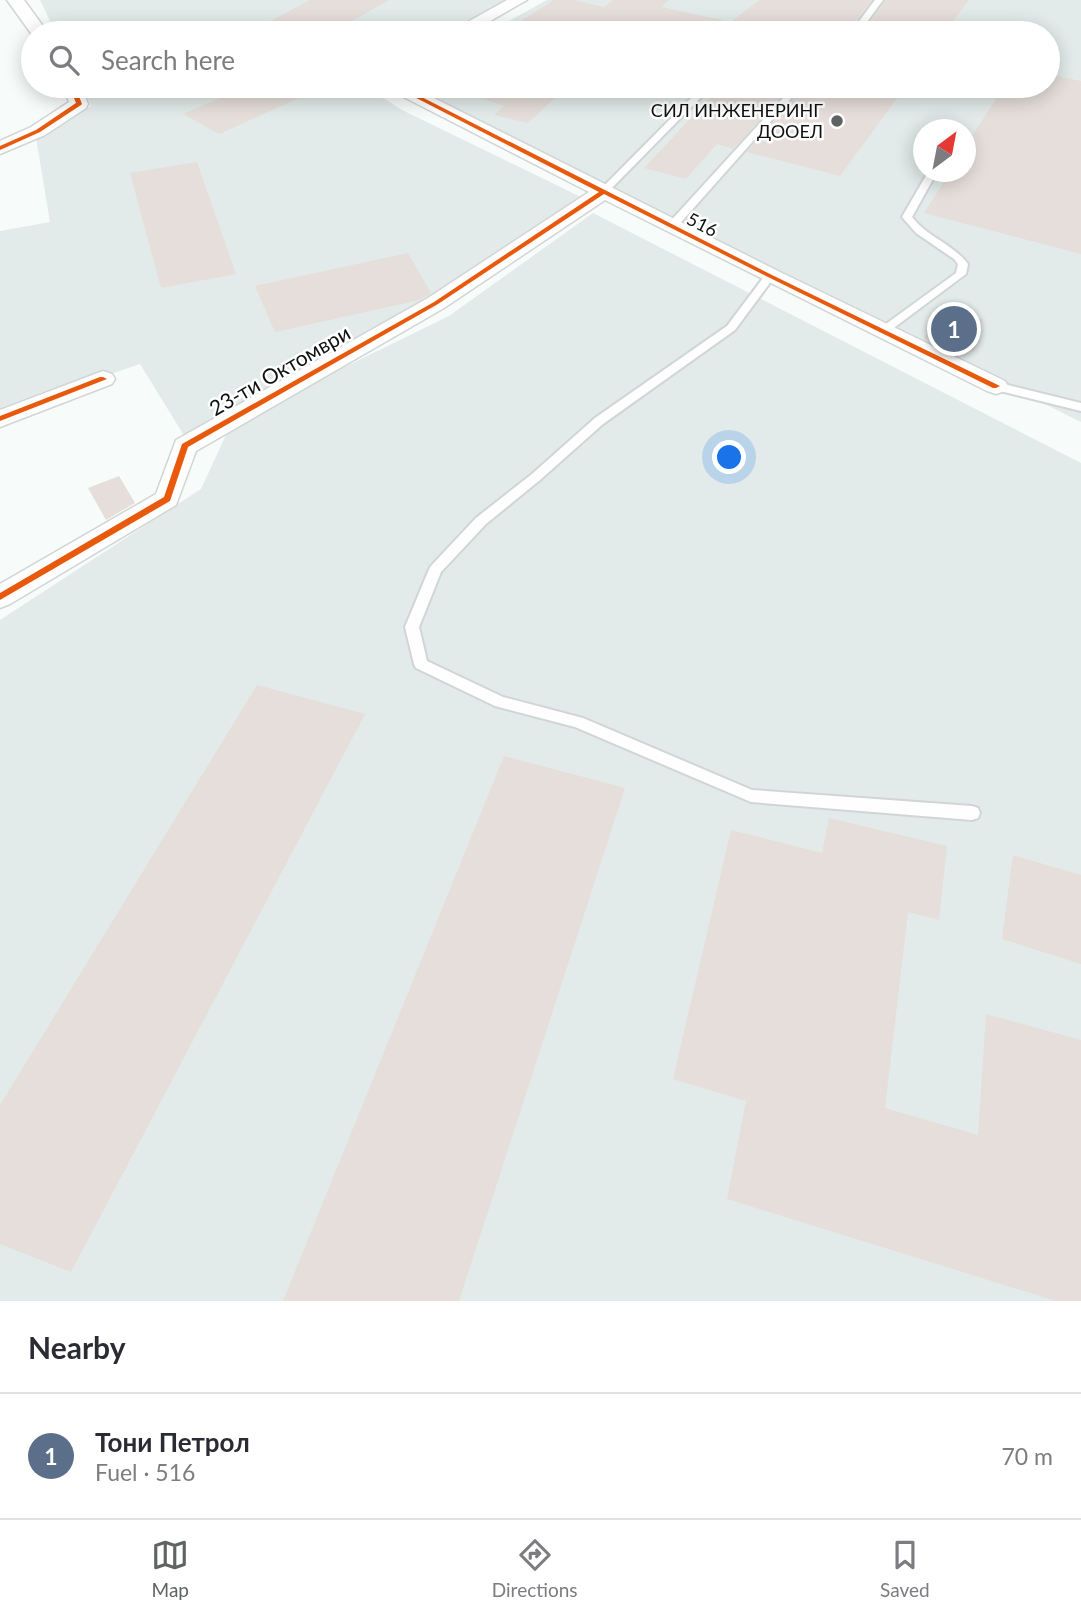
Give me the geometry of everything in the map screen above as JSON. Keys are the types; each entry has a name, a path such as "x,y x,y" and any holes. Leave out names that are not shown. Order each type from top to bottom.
{"street":[{"path":"15,0 31,21"},
{"path":"480,21 519,0"},
{"path":"0,148 38,131 79,104 77,98"},
{"name":"516","path":"419,98 671,227 996,386"},
{"name":"23-ти Октомври","path":"0,597 167,499 185,446 436,303 603,192"},
{"path":"0,419 103,379"}],"lane":[{"path":"863,21 879,0"},
{"path":"603,192 696,98"},
{"path":"671,227 787,98"},
{"path":"883,331 961,274 963,264 957,255 911,224 907,217 926,182"},
{"path":"770,276 731,328 599,421 481,521 435,569 412,627 421,664 500,702 578,722 751,796 972,813"},
{"path":"996,386 1081,407"}],"shaded area":[{"path":"40,0 506,0 467,21 50,21"},
{"path":"547,0 1081,0 1081,422 430,98 1060,98 1060,21 509,21"},
{"path":"87,98 384,98 402,110 585,199 433,298 185,437 140,364 0,412 0,231 50,222 36,138 91,106"},
{"path":"593,213 1081,463 1081,1301 0,1301 0,620 201,489 232,422 449,316"}],"building":[{"path":"310,0 389,0 352,21 271,21"},
{"path":"554,0 573,0 604,7 613,0 669,0 661,7 722,20 722,21 521,21"},
{"path":"760,0 872,0 856,21 732,21"},
{"path":"886,0 969,0 953,21 871,21"},
{"path":"1060,77 1081,81 1081,254 924,213 944,182 976,182 976,130 996,98 1060,98"},
{"path":"220,98 299,98 219,134 183,114"},
{"path":"479,98 555,98 528,123 494,115 504,106"},
{"path":"710,98 780,98 733,149 717,144 686,179 644,168"},
{"name":"СИЛ ИНЖЕНЕРИНГ ДООЕЛ","path":"794,98 897,98 840,176 747,152"},
{"path":"197,162 236,274 161,288 130,173"},
{"path":"408,253 431,293 427,296 275,332 255,286"},
{"path":"935,309 983,319 974,352 924,339"},
{"path":"119,476 135,503 106,520 88,488"},
{"path":"257,685 365,714 71,1272 0,1244 0,1105"},
{"path":"504,756 625,788 459,1301 283,1301"},
{"path":"829,818 947,846 939,920 908,912 885,1108 978,1135 986,1014 1081,1040 1081,1301 1056,1301 727,1199 746,1101 673,1079 731,830 822,853"},
{"path":"1013,855 1081,875 1081,964 1002,939"}],"cycle path":[{"path":"0,148 38,131 79,104 77,98"},
{"path":"420,98 770,276 996,386"},
{"path":"0,597 167,499 185,446 436,303 603,192"},
{"path":"0,419 103,379"}],"place":[{"name":"СИЛ ИНЖЕНЕРИНГ ДООЕЛ","path":"837,121"},
{"name":"Тони Петрол","path":"954,329"}]}
